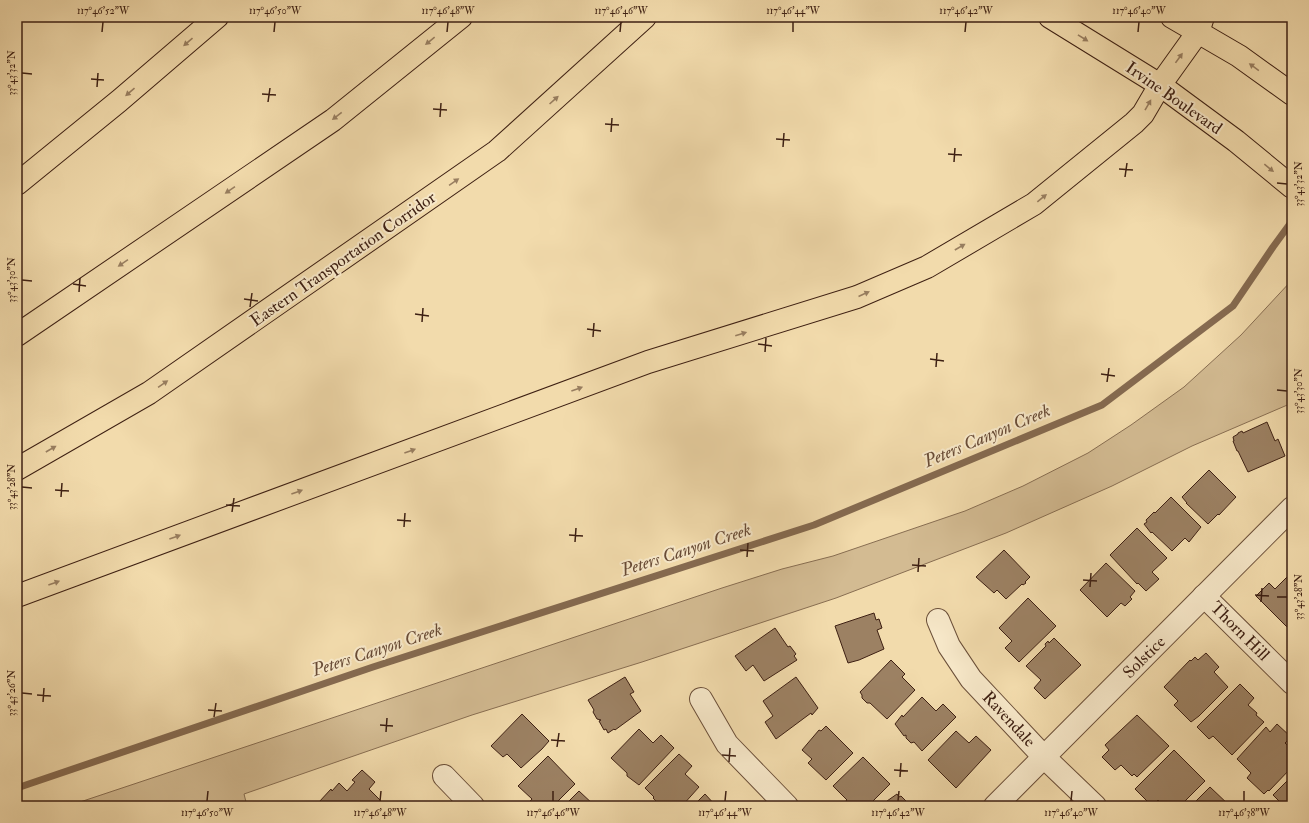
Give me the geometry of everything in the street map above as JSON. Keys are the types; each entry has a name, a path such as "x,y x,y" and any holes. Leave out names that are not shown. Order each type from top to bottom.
{"main road":[{"path":"17,184 119,101 216,17"},
{"path":"17,335 333,120 461,17"},
{"name":"Eastern Transportation Corridor","path":"17,469 149,393 497,151 645,17"},
{"name":"Irvine Boulevard","path":"1050,17 1160,85 1292,187"},
{"path":"1172,17 1200,24 1289,92"},
{"path":"17,596 648,362 857,297 927,267 1034,204 1134,124 1143,114 1200,24"}],"street":[{"name":"Solstice","path":"995,806 1292,508"},
{"name":"Thorn Hill","path":"1204,596 1292,683"},
{"name":"Ravendale","path":"938,620 949,646 971,679 1044,757 1095,806"},
{"path":"701,699 727,744 787,806"},
{"path":"444,776 473,806"}],"shaded area":[{"path":"1292,280 1292,403 1192,446 1112,486 1006,533 836,598 642,662 472,715 244,794 247,806 68,806 722,588 782,569 833,556 965,511 1023,486 1088,453 1131,425 1184,387 1241,335"}],"building":[{"path":"1267,422 1275,441 1278,439 1285,456 1248,472 1237,451 1233,437 1242,431 1243,433"},
{"path":"1209,470 1236,497 1208,524 1186,503 1182,497"},
{"path":"1171,497 1201,527 1189,542 1185,538 1172,551 1152,532 1151,533 1144,524 1154,512 1155,513"},
{"path":"1137,528 1167,558 1152,572 1159,579 1146,591 1138,583 1137,584 1110,555"},
{"path":"1004,550 1030,577 1025,582 1026,583 1023,585 1022,584 1006,599 997,590 994,593 976,577"},
{"path":"1106,563 1135,591 1130,597 1132,599 1125,606 1121,603 1107,617 1080,590"},
{"path":"1289,575 1292,578 1292,628 1290,630 1256,596 1269,583 1275,589"},
{"path":"1028,598 1056,626 1019,662 1005,648 1012,641 999,628"},
{"path":"874,613 876,620 879,619 882,628 877,630 884,649 848,663 835,626"},
{"path":"775,628 788,647 790,646 796,654 794,656 797,660 764,681 753,665 746,671 735,656"},
{"path":"1054,638 1081,665 1045,699 1034,688 1041,680 1026,666 1046,646 1045,644 1048,641 1049,643"},
{"path":"1206,653 1219,667 1214,672 1228,687 1191,722 1174,705 1178,701 1164,687 1190,660 1191,661 1195,657 1198,660"},
{"path":"891,660 905,674 902,677 915,690 887,719 870,703 867,703 862,698 860,692"},
{"path":"625,677 634,692 630,694 641,711 615,730 614,729 608,733 606,729 604,730 599,721 601,720 597,719 588,700"},
{"path":"796,677 818,708 812,715 811,713 776,739 765,722 773,716 763,701"},
{"path":"1240,684 1254,698 1248,705 1264,722 1232,755 1213,736 1209,739 1197,727"},
{"path":"922,697 936,711 943,704 956,717 922,751 914,742 911,743 906,738 906,735 904,736 895,724 902,715 903,717"},
{"path":"522,714 549,741 521,768 507,754 503,757 491,746"},
{"path":"1137,715 1169,746 1137,777 1134,774 1132,776 1121,765 1115,770 1102,757 1109,750 1105,745"},
{"path":"1277,724 1291,737 1285,743 1292,748 1292,767 1269,791 1268,790 1264,794 1247,778 1251,773 1237,759 1266,727 1270,732"},
{"path":"826,726 853,753 826,780 808,763 812,759 802,750 819,730 821,731"},
{"path":"639,729 653,743 661,735 674,748 639,785 627,776 627,773 611,758"},
{"path":"956,731 969,743 976,736 991,750 956,788 928,760"},
{"path":"1174,750 1205,781 1180,806 1164,806 1158,800 1152,806 1135,789"},
{"path":"679,754 692,766 685,774 699,787 682,806 661,806 645,788"},
{"path":"548,756 575,784 553,806 526,806 532,799 518,786"},
{"path":"863,757 890,784 868,806 840,806 847,800 833,786"},
{"path":"362,770 375,782 369,789 384,804 381,806 323,806 319,802 339,783 347,791 355,782 352,780"},
{"path":"1292,776 1292,806 1284,806 1273,795"},
{"path":"1210,787 1230,806 1191,806"},
{"path":"579,791 595,806 564,806"},
{"path":"705,794 716,806 693,806"},
{"path":"897,794 908,803 907,804 909,806 885,806 888,803 887,801"}],"waterway":[{"name":"Peters Canyon Creek","path":"17,788 373,667 814,525 1102,405 1233,306 1292,221"}]}
